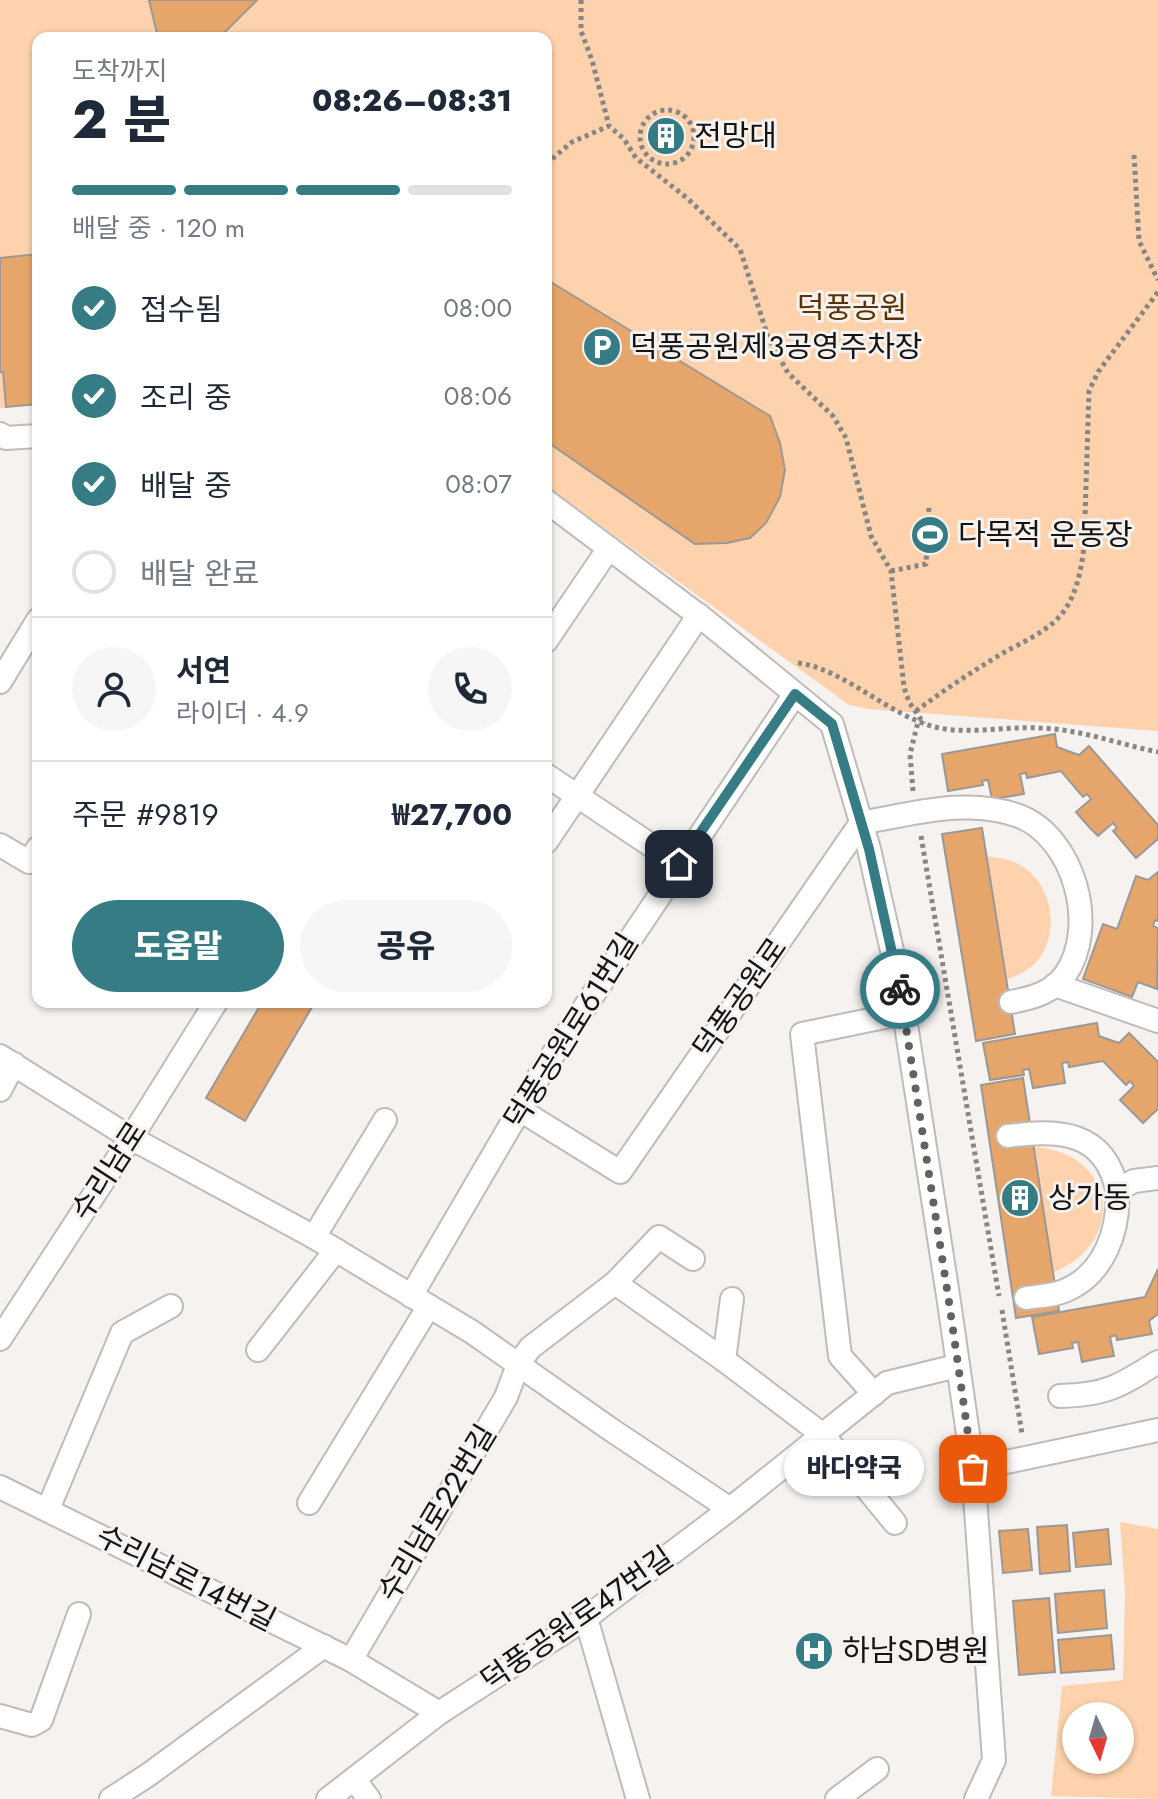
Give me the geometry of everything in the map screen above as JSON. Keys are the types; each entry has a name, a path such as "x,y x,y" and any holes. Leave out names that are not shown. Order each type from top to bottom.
{"street":[{"path":"2,440 32,437"},
{"path":"552,505 699,615 832,724 869,849 904,1013 973,1469 994,1760 976,1799"},
{"path":"552,632 609,548"},
{"path":"552,833 699,615"},
{"path":"0,682 32,630"},
{"name":"덕풍공원로61번길","path":"420,1301 544,1068 795,694"},
{"path":"552,779 679,864"},
{"path":"861,823 956,808 998,810 1034,823 1057,845 1071,871 1080,903 1071,962 1055,985 1042,994 1011,1002"},
{"name":"덕풍공원로","path":"520,1110 620,1172 861,823"},
{"path":"0,845 32,854"},
{"path":"1055,985 1158,1021"},
{"name":"수리남로","path":"0,1339 212,1008"},
{"path":"874,1394 840,1356 802,1034 904,1013"},
{"path":"0,1090 7,1060 131,1138 314,1237 472,1332 730,1509"},
{"path":"314,1237 385,1120"},
{"path":"1008,1136 1048,1132 1078,1138 1093,1147 1104,1159 1113,1173 1117,1190 1116,1225 1104,1254 1088,1276 1063,1292 1026,1298"},
{"path":"1117,1190 1134,1181 1158,1178"},
{"name":"수리남로22번길","path":"351,1660 506,1397 518,1365 530,1348 615,1283 659,1237 693,1259"},
{"path":"258,1350 336,1250"},
{"path":"615,1283 823,1435 895,1523"},
{"path":"724,1360 732,1299"},
{"path":"309,1503 420,1301"},
{"path":"48,1509 122,1333 171,1306"},
{"path":"1060,1396 1089,1395 1115,1389 1158,1362"},
{"name":"덕풍공원로47번길","path":"328,1799 439,1713 586,1618 730,1509 887,1383 957,1366"},
{"path":"973,1469 1158,1430"},
{"name":"수리남로14번길","path":"0,1487 324,1646 439,1713"},
{"path":"0,1716 32,1725 41,1720 79,1614"},
{"path":"586,1618 638,1799"},
{"name":"수리남로14번길","path":"111,1799 324,1646"},
{"path":"837,1799 877,1769"},
{"path":"354,1779 369,1799"}],"path":[{"path":"581,0 581,31 609,126 624,139 636,158 687,198 740,249 768,337 788,373 833,416 846,438 871,536 891,571 904,687 921,723 910,754 917,813 1026,1457"},
{"path":"669,110 677,112 690,123 693,141 685,156 678,161 660,162 645,153 640,137 641,128 652,114 669,110"},
{"path":"552,159 572,142 609,126"},
{"path":"636,158 645,153"},
{"path":"1134,155 1139,241 1158,280"},
{"path":"916,711 1059,618 1069,603 1082,564 1084,547 1089,391 1098,372 1158,292"},
{"path":"891,571 926,564 929,507"},
{"path":"763,667 793,662 815,666 921,723 940,728 1039,728 1090,733 1158,752"}],"green space":[{"name":"덕풍공원","path":"0,0 1158,0 1158,731 849,705 552,490 552,32 32,32 32,405 0,408"},
{"path":"979,856 1007,860 1028,870 1045,893 1049,906 1050,934 1038,960 1025,971 1000,982"},
{"path":"1031,1147 1059,1152 1081,1163 1095,1180 1102,1200 1102,1220 1093,1241 1076,1259 1051,1273"},
{"path":"1120,1522 1158,1529 1158,1799 1051,1796 1062,1686 1123,1680 1125,1592"}],"building":[{"path":"149,0 257,0 225,32 157,32"},
{"name":"전망대","path":"666,124 675,128 679,137 675,146 666,150 657,146 653,137 657,128"},
{"path":"32,255 32,405 6,407 3,372 0,372 0,258"},
{"name":"덕풍공원제3공영주차장","path":"552,283 770,416 780,443 785,470 780,497 766,523 750,538 727,543 695,544 552,445"},
{"path":"1055,734 1057,747 1079,755 1089,746 1158,825 1158,839 1136,858 1113,831 1117,828 1113,823 1098,836 1076,812 1091,799 1087,794 1083,797 1061,771 1027,778 1026,773 1020,774 1024,794 992,799 988,780 982,781 983,785 948,791 942,754"},
{"path":"982,828 1015,1034 976,1041 942,834"},
{"path":"1158,872 1158,921 1155,920 1153,926 1158,928 1157,989 1138,982 1132,997 1083,979 1103,924 1117,929 1136,876 1148,880"},
{"path":"258,1008 311,1008 245,1121 206,1098"},
{"path":"1097,1023 1099,1036 1119,1043 1129,1033 1158,1062 1158,1109 1143,1123 1120,1100 1134,1086 1130,1081 1126,1085 1103,1061 1069,1067 1068,1062 1062,1063 1065,1083 1033,1088 1029,1069 1023,1070 1024,1075 990,1080 983,1043"},
{"name":"상가동","path":"1023,1078 1059,1311 1016,1318 981,1085"},
{"path":"1158,1269 1158,1314 1149,1321 1152,1334 1117,1340 1116,1335 1110,1337 1114,1356 1082,1362 1078,1342 1072,1343 1073,1348 1039,1354 1032,1317 1145,1297"},
{"path":"1067,1525 1070,1571 1040,1574 1037,1527"},
{"path":"1028,1529 1032,1570 1003,1573 999,1531"},
{"path":"1108,1529 1111,1564 1076,1567 1073,1533"},
{"path":"1104,1590 1107,1628 1058,1633 1055,1594"},
{"path":"1049,1598 1055,1672 1019,1675 1013,1601"},
{"path":"1111,1635 1114,1669 1061,1673 1058,1640"}],"way so far":[{"path":"900,989 973,1469"}],"place":[{"name":"전망대","path":"666,136"},
{"name":"덕풍공원제3공영주차장","path":"602,347"},
{"name":"다목적 운동장","path":"930,535"},
{"name":"상가동","path":"1020,1198"},
{"name":"바다약국","path":"973,1469"},
{"name":"하남SD병원","path":"814,1651"}],"route":[{"path":"679,864 795,694 832,724 869,849 900,989"}]}
